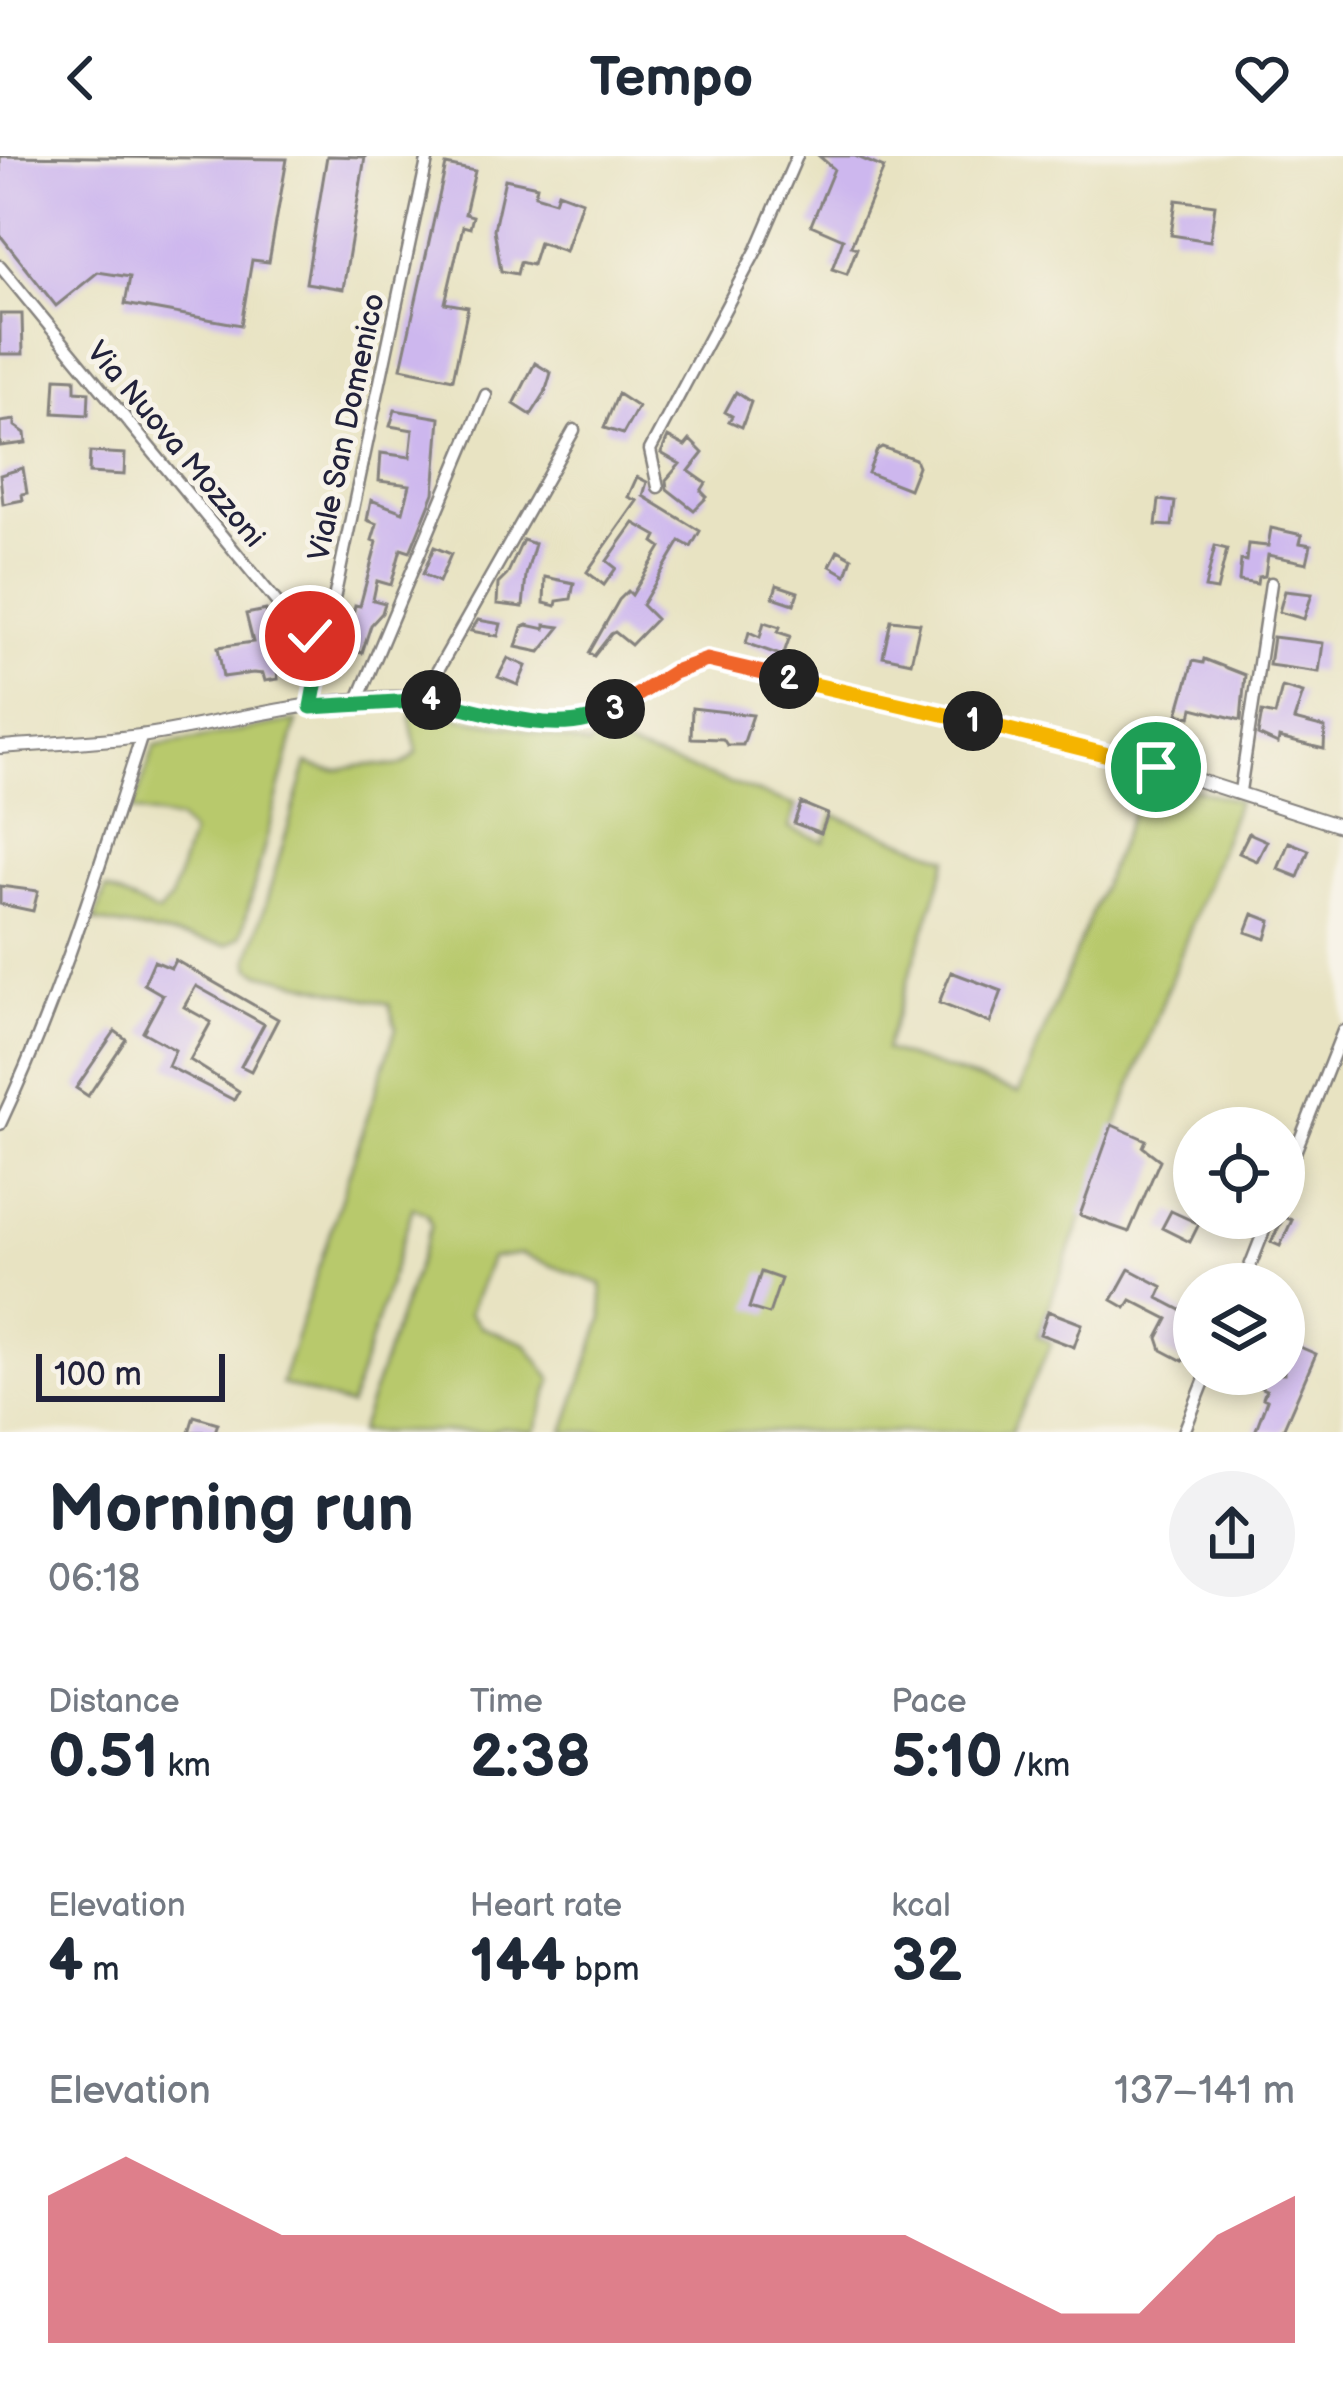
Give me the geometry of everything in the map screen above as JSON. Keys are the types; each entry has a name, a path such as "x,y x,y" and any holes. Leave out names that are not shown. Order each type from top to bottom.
{"street":[{"name":"Viale San Domenico","path":"311,707 428,156"},
{"path":"658,487 650,450 758,249 797,156"},
{"name":"Via Nuova Mozzoni","path":"0,266 298,628 323,643"},
{"path":"357,702 486,395"},
{"path":"422,698 574,430"},
{"path":"1240,791 1270,584"},
{"path":"0,747 142,736 311,707 422,698 559,724 583,722 606,715 674,672 707,660 1040,737 1240,791 1343,827"},
{"path":"0,1124 33,1055 72,949 142,736"},
{"path":"1305,1127 1343,1031"},
{"path":"1184,1432 1199,1395"}],"green space":[{"path":"413,711 514,727 589,746 597,737 796,806 789,828 824,841 834,815 948,858 885,1050 1019,1093 1147,776 1238,801 1038,1335 1051,1343 1011,1432 564,1432 603,1317 601,1284 521,1254 491,1258 469,1313 481,1327 526,1344 552,1380 535,1432 502,1428 488,1432 359,1432 431,1226 427,1214 413,1207 350,1406 281,1384 396,1028 389,1004 260,973 251,968 249,960 307,763 336,770 402,764 417,752 410,719"},
{"path":"297,721 241,936 227,945 94,921 106,889 158,913 171,899 191,834 179,820 132,811 155,746"}],"building":[{"path":"0,156 287,159 269,262 252,260 241,325 125,304 130,277 98,272 56,306 0,235"},
{"path":"327,156 365,157 343,289 306,283"},
{"path":"819,156 855,156 884,168 851,246 857,248 847,274 832,269 843,239 811,225 834,169"},
{"path":"446,165 475,171 465,214 473,216 470,228 463,226 445,303 468,307 453,379 401,368"},
{"path":"505,179 537,186 535,195 555,201 558,192 582,201 565,251 539,242 532,265 520,262 517,274 501,271 494,229"},
{"path":"1176,200 1215,205 1210,241 1171,235"},
{"path":"0,314 22,314 23,354 0,354"},
{"path":"535,363 551,373 531,415 514,404"},
{"path":"56,378 75,379 75,391 89,392 88,415 54,413"},
{"path":"736,392 751,402 742,427 729,421 732,416 725,412"},
{"path":"618,394 638,407 623,434 604,428"},
{"path":"395,410 440,418 434,493 410,552 401,549 391,585 377,581 373,600 385,603 382,613 371,625 362,653 354,651 352,656 339,639 345,627 350,628 355,605 360,606 377,542 372,540 377,524 367,520 371,500 403,512 410,485 379,481 381,453 410,457 413,430 390,426"},
{"path":"15,420 26,443 0,446 0,422"},
{"path":"668,437 685,446 690,440 703,453 689,471 706,483 701,491 707,497 694,510 667,489 666,480 680,464 661,453"},
{"path":"882,447 915,459 918,466 909,489 868,473"},
{"path":"90,452 125,454 124,475 89,473"},
{"path":"23,468 27,493 22,494 23,500 3,504 0,475"},
{"path":"637,477 647,482 643,496 700,531 691,547 680,541 642,605 656,619 631,645 615,632 611,634 594,656 589,653 619,600 628,591 632,595 661,547 654,542 657,536 634,523 607,561 616,568 604,585 587,572 637,501 628,497"},
{"path":"1159,500 1175,502 1172,526 1156,525"},
{"path":"1271,528 1302,535 1300,543 1311,545 1307,563 1268,555 1265,576 1258,577 1257,584 1239,581 1248,544 1268,546"},
{"path":"523,540 535,544 523,607 497,604 498,584"},
{"path":"1215,546 1227,549 1217,590 1205,588"},
{"path":"434,547 451,554 439,582 423,574"},
{"path":"838,550 852,558 846,575 830,566"},
{"path":"545,577 574,583 571,599 557,601 556,606 544,603"},
{"path":"777,585 798,592 794,604 773,597"},
{"path":"1285,591 1312,594 1304,619 1279,612"},
{"path":"266,610 273,649 287,647 290,667 277,670 278,679 265,681 263,674 253,673 223,677 218,647 253,642 246,614"},
{"path":"478,620 501,624 498,636 471,631"},
{"path":"891,620 920,623 911,662 883,656"},
{"path":"764,622 790,636 783,656 746,643 749,632 760,637"},
{"path":"527,625 560,627 540,652 516,647"},
{"path":"1273,637 1323,643 1319,672 1269,665"},
{"path":"508,658 526,666 518,685 498,677"},
{"path":"1204,659 1245,675 1241,720 1193,708 1191,717 1178,714 1193,661 1203,663"},
{"path":"1282,687 1303,693 1294,720 1325,728 1324,749 1279,738 1278,744 1258,735 1262,712 1275,715"},
{"path":"692,708 753,715 743,745 691,738"},
{"path":"801,803 828,814 821,833 794,823"},
{"path":"1249,833 1267,841 1257,861 1239,853"},
{"path":"1289,842 1309,850 1298,877 1278,869"},
{"path":"0,886 38,891 33,911 0,904"},
{"path":"1253,914 1271,921 1266,939 1246,932"},
{"path":"175,960 278,1019 251,1071 241,1066 264,1024 196,986 184,1007 211,1022 190,1060 239,1091 234,1100 168,1066 175,1050 143,1032 163,995 144,984 154,961 171,968"},
{"path":"951,972 1002,991 990,1023 939,1003"},
{"path":"115,1031 126,1039 88,1096 76,1088"},
{"path":"1112,1125 1146,1140 1143,1147 1160,1160 1129,1232 1080,1215"},
{"path":"1171,1211 1173,1212 1173,1234 1162,1228"},
{"path":"1129,1269 1163,1287 1158,1298 1173,1306 1173,1356 1162,1350 1158,1338 1168,1319 1131,1300 1126,1308 1112,1300"},
{"path":"761,1272 781,1279 769,1314 749,1308"},
{"path":"1048,1311 1082,1324 1074,1347 1040,1334"},
{"path":"1305,1349 1316,1354 1305,1379"},
{"path":"1298,1395 1282,1432 1255,1432 1267,1400 1263,1398"},
{"path":"194,1416 218,1423 215,1432 189,1432"}],"route":[{"path":"310,636 323,643 311,707 422,698 559,724 583,722 606,715 674,672 707,660 1156,767"}]}
